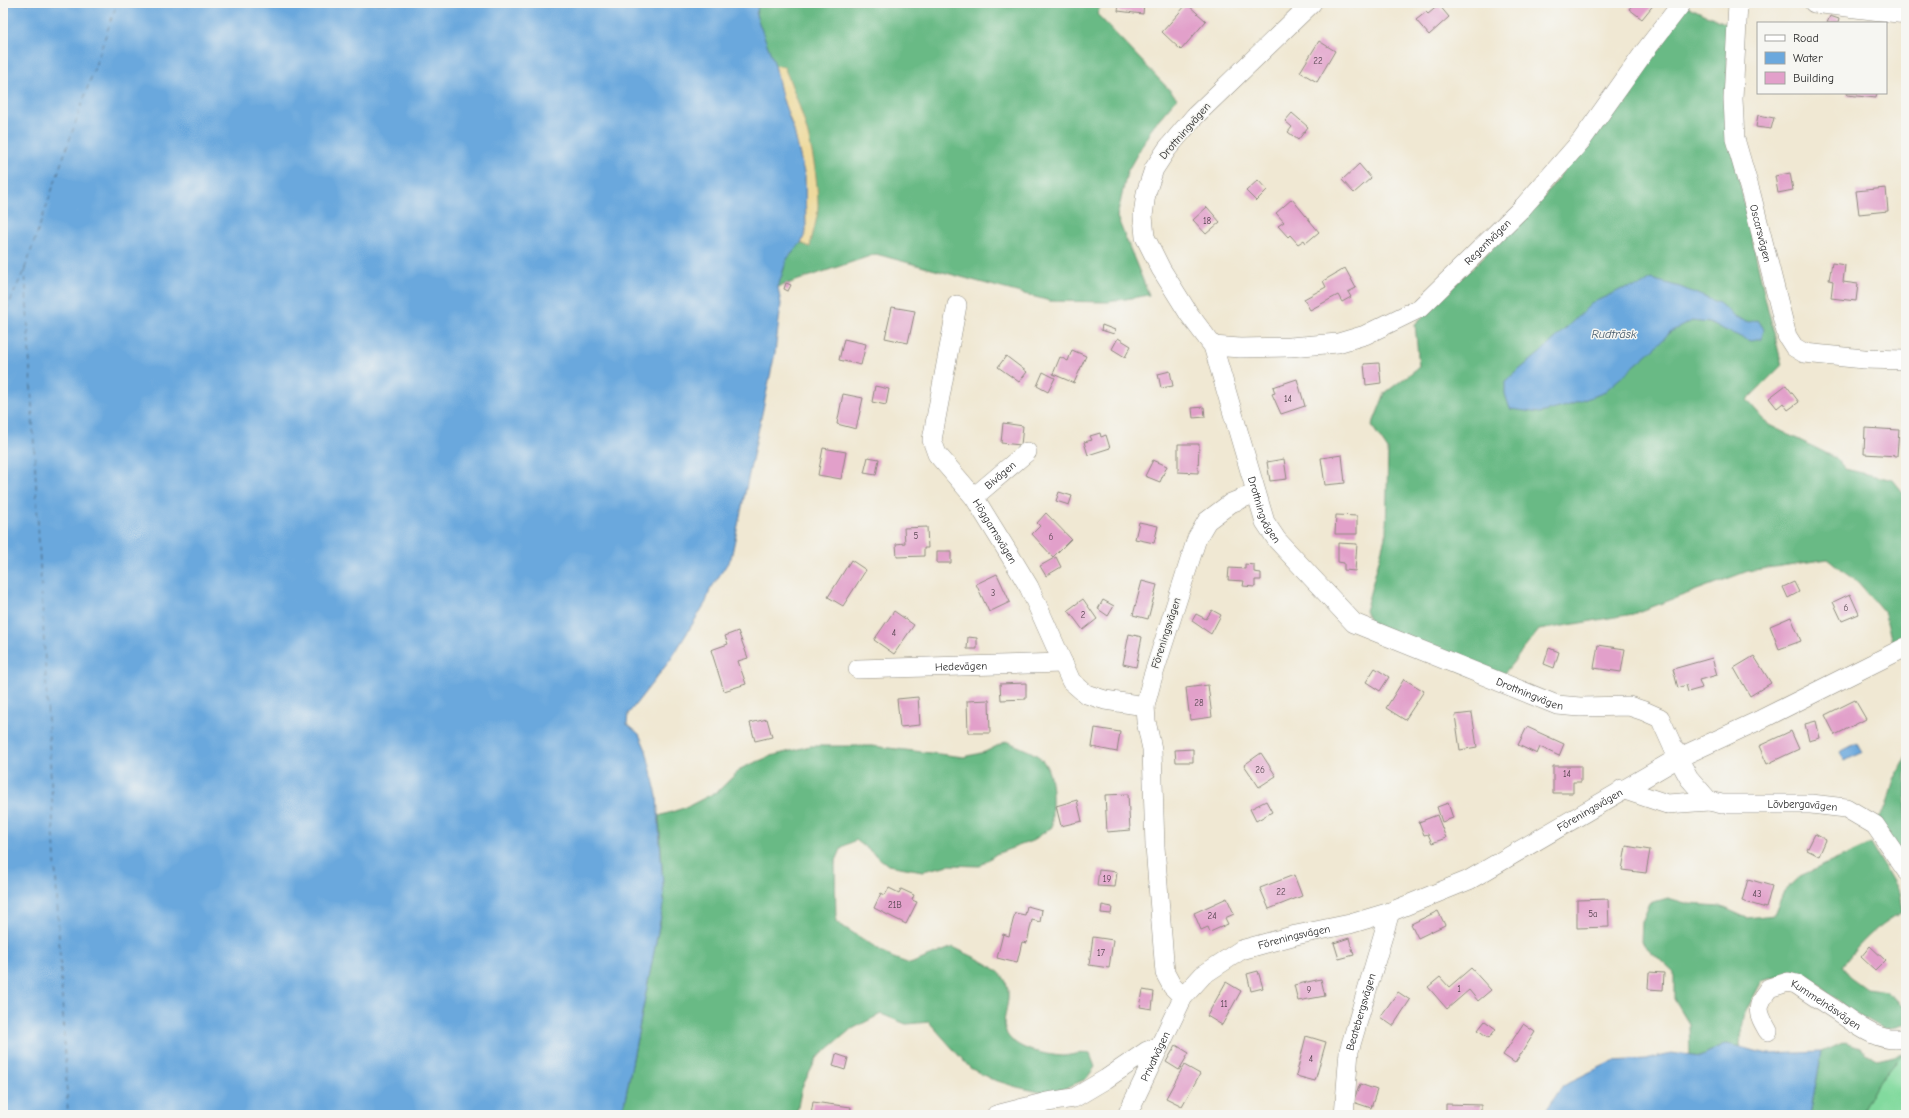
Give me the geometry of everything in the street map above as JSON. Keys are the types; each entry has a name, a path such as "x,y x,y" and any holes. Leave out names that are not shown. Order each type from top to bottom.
{"street":[{"name":"Drottningvägen","path":"1312,3 1195,116 1167,149 1154,169 1146,193 1142,216 1145,237 1173,288 1213,346 1265,522 1277,540 1354,623 1557,705 1580,708 1629,706 1644,710 1660,718 1678,758 1689,778 1709,801"},
{"name":"Regentvägen","path":"1213,346 1240,348 1290,347 1338,343 1365,334 1420,308 1523,207 1581,141 1645,51 1682,3"},
{"name":"Oscarsvägen","path":"1738,3 1733,99 1735,139 1753,202 1786,336 1794,347 1804,353 1864,359 1906,360"},
{"path":"1814,3 1906,14"},
{"name":"Höggarnsvägen","path":"957,306 932,440 937,454 974,497 1029,587 1071,681 1086,694 1105,700 1146,706"},
{"name":"Bivägen","path":"974,497 1027,452"},
{"name":"Föreningsvägen","path":"1256,493 1231,503 1207,521 1197,538 1154,672 1146,706 1146,721 1152,749 1155,847 1165,973 1172,986 1183,997 1203,975 1241,950 1296,934 1350,924 1390,912 1469,880 1678,758 1762,719 1906,647"},
{"name":"Hedevägen","path":"858,669 1063,663"},
{"path":"1622,790 1667,804 1709,801"},
{"name":"Lövbergavägen","path":"1709,801 1722,804 1811,804 1846,808 1875,826 1906,870"},
{"name":"Beatebergsvägen","path":"1344,1115 1349,1050 1390,912"},
{"name":"Kummelnäsvägen","path":"1768,1031 1759,1015 1758,1006 1769,988 1788,982 1796,984 1856,1026 1879,1037 1899,1040 1906,1038"},
{"name":"Privatvägen","path":"1127,1115 1183,997"},
{"path":"996,1115 1047,1102 1074,1098 1106,1079 1147,1050 1160,1046"}],"green space":[{"path":"759,3 1102,3 1097,14 1177,98 1153,126 1127,172 1117,217 1149,295 1108,302 1050,301 876,254 778,287 787,259 801,243 756,15"},
{"path":"1686,6 1727,24 1728,130 1765,297 1782,365 1747,400 1769,425 1836,458 1845,469 1893,480 1906,496 1906,534 1904,545 1906,547 1906,637 1893,644 1884,612 1858,582 1828,559 1748,571 1633,614 1539,630 1495,685 1377,635 1365,611 1386,534 1388,450 1372,426 1385,393 1419,367 1415,324 1543,198"},
{"path":"1007,741 1038,756 1044,762 1051,779 1052,827 1032,841 996,854 980,866 949,865 923,871 888,865 856,840 842,847 835,863 836,922 891,957 910,964 953,947 991,966 1003,976 1006,982 1008,1002 1004,1019 1007,1035 1014,1042 1027,1049 1040,1053 1063,1056 1080,1053 1090,1054 1095,1067 1086,1079 1063,1089 1044,1093 991,1079 970,1068 929,1022 906,1024 881,1014 850,1030 817,1058 802,1087 796,1115 622,1115 664,901 659,816 687,807 718,791 742,768 771,756 810,746 872,746 964,757 985,752"},
{"path":"1906,756 1906,858 1876,820 1886,807 1894,780"},
{"path":"1871,844 1899,892 1902,912 1876,929 1842,966 1849,976 1867,989 1886,992 1906,1007 1906,1024 1884,1029 1844,1006 1817,983 1792,973 1762,981 1745,1013 1738,1047 1726,1044 1700,1057 1690,1056 1689,1024 1674,999 1674,973 1641,942 1642,922 1650,903 1668,898 1689,904 1720,906 1747,918 1774,915 1784,891 1800,876"},
{"path":"1845,1042 1859,1047 1877,1060 1903,1054 1875,1087 1860,1115 1810,1115 1822,1052"},
{"path":"1906,1050 1906,1115 1860,1115 1875,1087"}],"sand":[{"path":"775,65 784,67 803,117 812,151 818,205 810,247 801,243 806,232 805,177 794,131 782,97"}],"water":[{"path":"3,3 759,3 756,15 775,65 782,97 794,131 805,177 806,232 801,243 787,259 778,287 781,304 775,353 731,558 710,590 706,602 671,659 628,714 627,724 639,734 646,750 657,796 664,901 622,1115 3,1115"},
{"name":"Rudträsk","path":"1651,279 1680,287 1719,303 1736,318 1749,322 1758,320 1764,329 1762,339 1750,341 1709,323 1692,321 1670,332 1657,346 1603,393 1567,406 1540,413 1510,409 1505,394 1505,381 1540,353 1592,303 1622,289 1641,286"},
{"path":"1857,743 1862,752 1845,761 1840,752"},
{"path":"1726,1044 1768,1054 1822,1052 1810,1115 1542,1115 1563,1085 1613,1061 1646,1059 1671,1053 1700,1057"}],"building":[{"path":"1119,3 1144,3 1143,14 1118,11"},
{"path":"1634,3 1655,3 1642,19 1629,9"},
{"path":"1187,4 1206,21 1181,50 1162,32"},
{"path":"1439,5 1449,17 1429,35 1416,20 1426,12 1428,14"},
{"path":"1830,16 1839,19 1838,22 1827,22"},
{"path":"1319,41 1335,51 1317,82 1300,72"},
{"path":"1847,94 1877,94 1876,98"},
{"path":"1292,113 1308,127 1298,140 1288,132 1292,127 1285,121"},
{"path":"1758,115 1774,118 1771,129 1756,127"},
{"path":"1359,164 1371,178 1354,193 1342,180"},
{"path":"1790,173 1793,190 1778,193 1775,176"},
{"path":"1258,180 1267,190 1256,201 1246,191"},
{"path":"1886,188 1888,211 1859,214 1856,191"},
{"path":"1292,199 1319,232 1306,243 1304,240 1298,244 1290,235 1288,237 1278,226 1284,222 1276,213"},
{"path":"1207,207 1220,222 1206,234 1193,220"},
{"path":"1832,263 1845,265 1843,282 1858,284 1856,301 1831,298 1833,281 1829,280"},
{"path":"1345,268 1356,288 1348,292 1351,297 1342,302 1338,295 1310,310 1304,299 1326,287 1323,281"},
{"path":"786,283 791,285 788,291 784,289"},
{"path":"892,307 915,311 908,343 885,338"},
{"path":"1102,325 1115,330 1114,334 1101,330"},
{"path":"1118,338 1131,346 1125,357 1112,349"},
{"path":"844,339 866,344 861,365 839,360"},
{"path":"1072,350 1086,356 1074,383 1053,374 1060,357 1068,361"},
{"path":"1006,356 1027,372 1019,382 998,367"},
{"path":"1379,363 1381,383 1366,385 1364,364"},
{"path":"1170,371 1173,386 1161,388 1158,374"},
{"path":"1043,372 1055,378 1048,392 1037,386"},
{"path":"1297,379 1305,406 1281,414 1272,394 1275,393 1273,387"},
{"path":"1786,385 1799,402 1788,410 1783,403 1777,408 1769,398"},
{"path":"875,386 889,389 886,405 872,402"},
{"path":"843,394 863,398 856,429 837,424"},
{"path":"1204,407 1205,417 1193,418 1192,408"},
{"path":"1003,423 1023,426 1021,445 1001,443"},
{"path":"1865,428 1899,430 1897,456 1864,454"},
{"path":"1100,433 1101,437 1106,435 1110,448 1088,455 1084,442 1092,440 1090,436"},
{"path":"1178,444 1199,444 1198,473 1178,472"},
{"path":"823,448 846,452 841,479 818,475"},
{"path":"1342,455 1345,483 1325,485 1321,458"},
{"path":"868,457 879,459 876,475 864,473"},
{"path":"1284,459 1287,479 1270,481 1267,462"},
{"path":"1153,460 1167,466 1160,482 1145,476"},
{"path":"1059,492 1072,496 1069,505 1056,501"},
{"path":"1046,513 1071,539 1053,557 1032,534 1040,526 1037,523"},
{"path":"1336,515 1357,516 1357,534 1335,534"},
{"path":"1139,522 1158,526 1154,543 1135,539"},
{"path":"927,527 928,548 924,548 924,556 897,557 896,544 905,543 904,528"},
{"path":"1338,543 1357,544 1355,571 1344,570 1344,563 1338,562"},
{"path":"937,551 951,551 951,563 937,563"},
{"path":"1056,557 1061,567 1046,576 1040,566"},
{"path":"851,560 866,570 843,606 828,597"},
{"path":"1245,564 1254,565 1254,572 1261,573 1261,580 1255,580 1255,587 1243,586 1244,581 1228,580 1229,568 1245,569"},
{"path":"997,574 1010,602 989,612 976,584"},
{"path":"1142,581 1157,585 1148,619 1133,615"},
{"path":"1794,582 1799,592 1788,598 1783,587"},
{"path":"1850,594 1859,614 1842,621 1833,602"},
{"path":"1083,599 1097,619 1083,630 1068,610"},
{"path":"1103,600 1114,606 1108,616 1098,609"},
{"path":"1212,610 1221,615 1211,634 1192,621 1196,614 1206,619"},
{"path":"894,611 914,625 894,654 874,640"},
{"path":"1791,617 1801,641 1779,649 1770,626"},
{"path":"738,631 748,658 738,661 746,684 724,691 711,650 728,644 725,636"},
{"path":"1129,634 1142,637 1136,667 1123,664"},
{"path":"968,637 977,638 977,649 967,649"},
{"path":"1598,645 1625,649 1621,672 1594,668"},
{"path":"1549,648 1559,652 1554,668 1544,664"},
{"path":"1754,656 1771,683 1750,696 1734,668"},
{"path":"1712,658 1717,675 1699,680 1702,688 1688,692 1686,685 1678,688 1673,669"},
{"path":"1375,668 1389,677 1380,691 1366,682"},
{"path":"1404,679 1424,691 1405,720 1386,708"},
{"path":"1026,683 1026,699 1001,700 1000,684"},
{"path":"1208,685 1212,717 1190,720 1186,688"},
{"path":"918,697 920,725 900,727 897,699"},
{"path":"989,700 990,733 968,733 967,701"},
{"path":"1855,700 1866,719 1835,735 1825,715"},
{"path":"1472,713 1477,747 1460,750 1455,715"},
{"path":"767,719 772,737 755,741 750,723"},
{"path":"1816,721 1820,738 1809,741 1805,724"},
{"path":"1527,727 1564,744 1559,756 1540,747 1537,754 1518,745"},
{"path":"1095,728 1120,732 1117,752 1092,747"},
{"path":"1791,731 1799,749 1767,764 1759,746"},
{"path":"1193,749 1193,762 1176,762 1175,750"},
{"path":"1261,753 1276,776 1259,787 1244,765"},
{"path":"1553,766 1581,766 1581,782 1573,782 1573,793 1553,793"},
{"path":"1128,794 1130,830 1107,832 1105,795"},
{"path":"1077,800 1082,821 1061,826 1056,806"},
{"path":"1266,801 1272,812 1256,821 1250,809"},
{"path":"1448,803 1453,818 1442,822 1437,807"},
{"path":"1437,815 1446,838 1432,843 1428,834 1424,835 1419,822"},
{"path":"1815,834 1826,840 1819,856 1807,850"},
{"path":"1626,846 1650,850 1646,873 1622,870"},
{"path":"1099,870 1117,872 1115,887 1097,886"},
{"path":"1294,875 1302,896 1269,909 1260,888"},
{"path":"1748,879 1772,886 1766,908 1742,901"},
{"path":"889,888 899,893 901,889 914,895 912,900 917,902 906,924 874,908 881,893 885,895"},
{"path":"1227,898 1234,914 1225,918 1228,924 1210,932 1208,927 1201,930 1194,913"},
{"path":"1608,899 1609,927 1577,928 1577,900"},
{"path":"1102,905 1112,907 1111,914 1101,913"},
{"path":"1027,906 1042,910 1040,922 1032,920 1027,943 1022,942 1017,963 997,958 1003,934 1009,936 1015,913 1025,915"},
{"path":"1438,911 1445,925 1418,938 1411,924"},
{"path":"1093,937 1113,940 1109,968 1089,965"},
{"path":"1349,938 1354,955 1339,959 1334,943"},
{"path":"1870,946 1885,960 1875,970 1861,957"},
{"path":"1471,968 1491,990 1478,1001 1469,990 1447,1009 1428,987 1440,977 1449,987"},
{"path":"1258,971 1263,988 1251,991 1247,974"},
{"path":"1649,972 1664,973 1663,990 1648,989"},
{"path":"1321,979 1325,996 1298,1001 1294,985"},
{"path":"1226,982 1241,991 1222,1025 1207,1016"},
{"path":"1143,990 1154,992 1152,1009 1140,1007"},
{"path":"1398,992 1410,1000 1393,1026 1380,1017"},
{"path":"1485,1021 1496,1029 1489,1038 1478,1030"},
{"path":"1523,1024 1535,1032 1515,1063 1503,1055"},
{"path":"1306,1036 1326,1042 1315,1081 1296,1076"},
{"path":"1176,1045 1189,1053 1179,1070 1166,1062"},
{"path":"836,1054 848,1058 845,1070 833,1066"},
{"path":"1184,1065 1200,1074 1182,1106 1166,1098"},
{"path":"1360,1084 1377,1090 1371,1108 1353,1102"},
{"path":"813,1102 851,1107 850,1115 811,1115"},
{"path":"1446,1104 1481,1105 1481,1115 1446,1115"}],"ferry route":[{"path":"3,318 25,268 117,3"},
{"path":"25,268 68,1115"}]}
